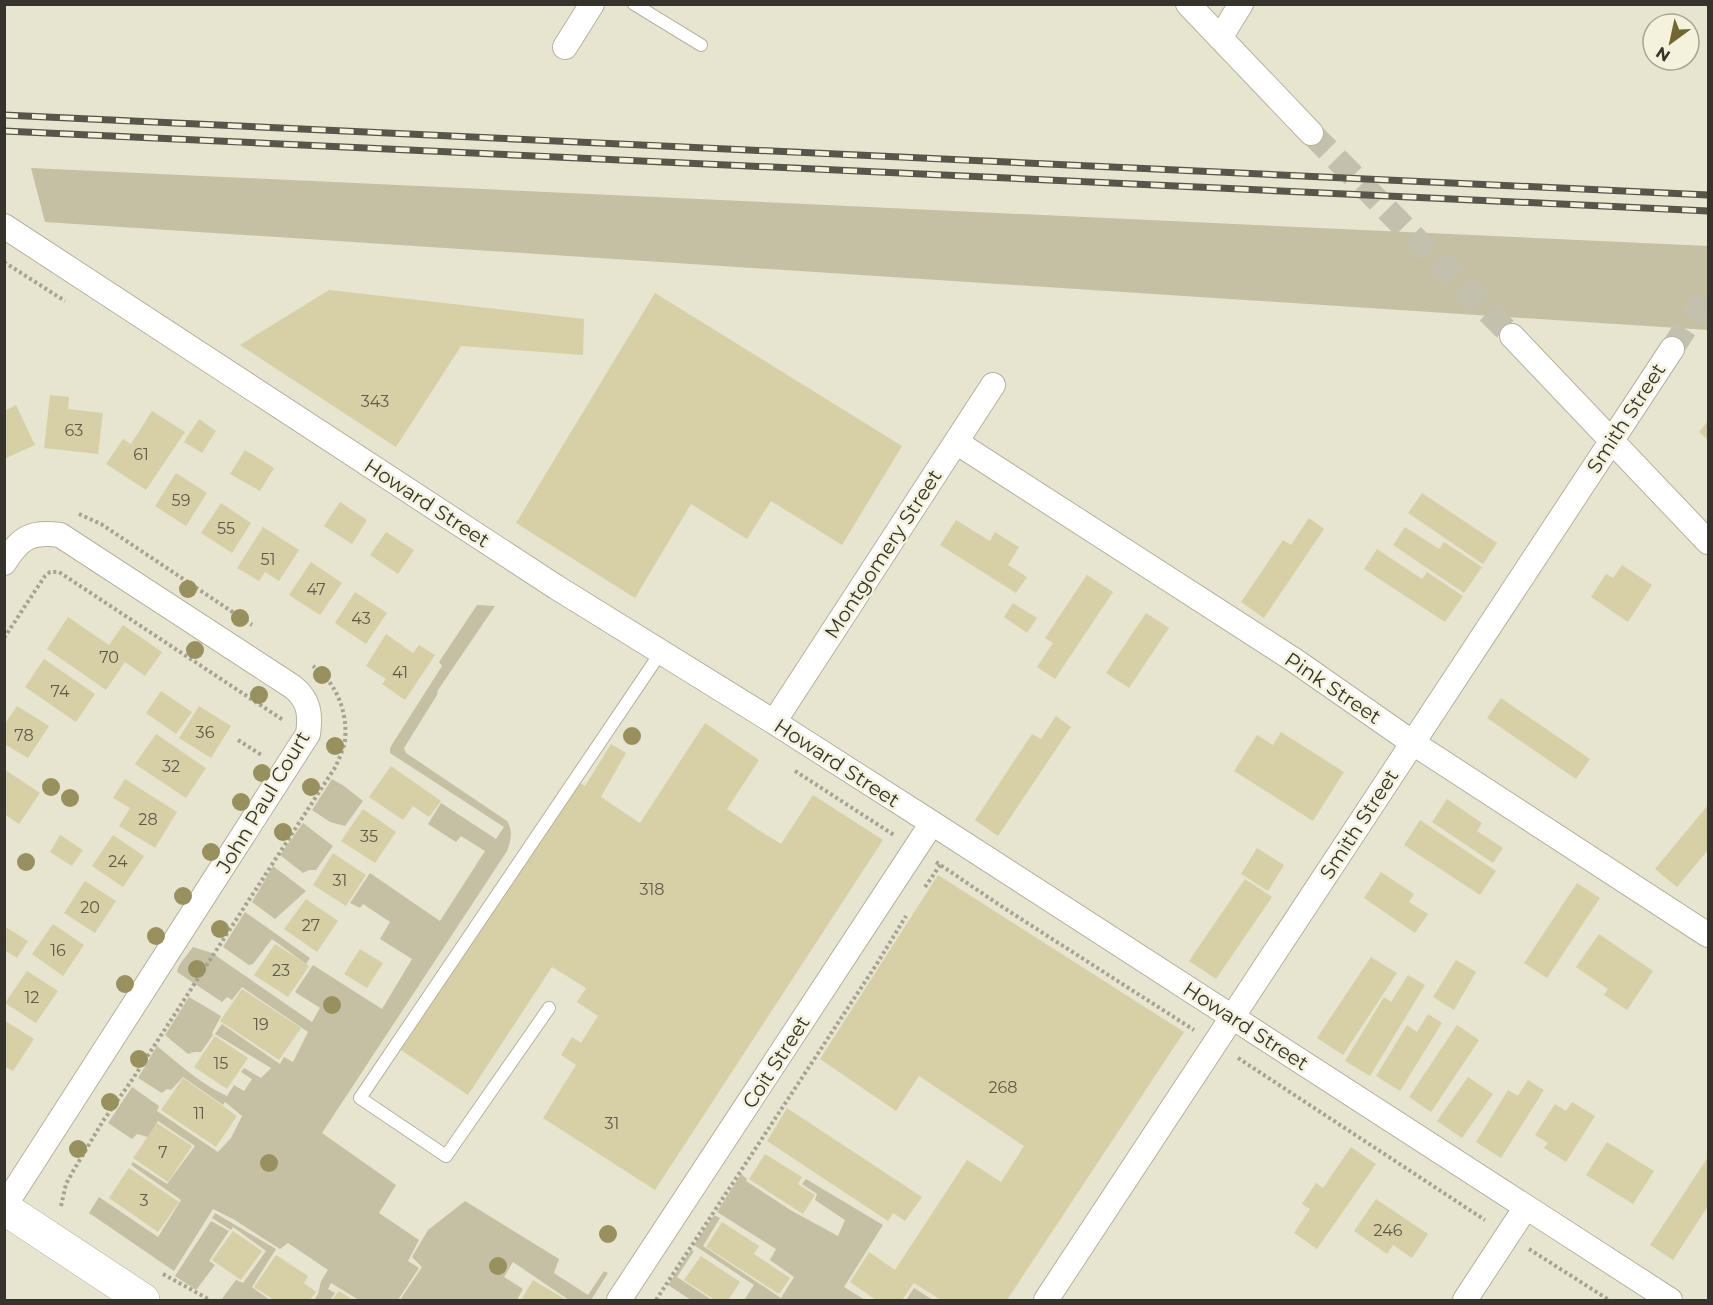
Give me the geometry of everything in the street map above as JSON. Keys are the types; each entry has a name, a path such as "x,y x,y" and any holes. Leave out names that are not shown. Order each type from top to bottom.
{"main road":[{"path":"4,1208 143,1300"}],"street":[{"path":"565,47 592,4"},
{"path":"1188,4 1311,133"},
{"path":"1220,38 1241,4"},
{"name":"Howard Street","path":"4,226 556,586 932,823 1670,1300"},
{"path":"1512,336 1708,542"},
{"name":"Smith Street","path":"1046,1300 1672,349"},
{"name":"Montgomery Street","path":"774,722 993,385"},
{"name":"Pink Street","path":"956,442 1293,660 1413,743 1708,935"},
{"name":"John Paul Court","path":"4,563 15,547 28,537 44,533 60,535 293,687 305,701 311,718 308,734 4,1208"},
{"name":"Coit Street","path":"619,1300 932,823"},
{"path":"1466,1300 1526,1207"}],"lane":[{"path":"634,4 701,45"},
{"path":"549,1008 446,1156 360,1098 661,652"}],"path":[{"path":"4,262 72,306"},
{"path":"77,513 101,524 259,630"},
{"path":"4,638 45,576 50,572 59,572 288,724"},
{"path":"61,1206 66,1184 104,1121 336,766 345,742 344,712 330,682 308,663"},
{"path":"238,740 266,758"},
{"path":"794,770 1609,1300"},
{"path":"924,889 957,840"},
{"path":"656,1300 907,915"}],"shaded area":[{"path":"31,168 1708,246 1708,330 45,222"},
{"path":"477,605 495,606 438,690 404,748 406,753 507,821 511,832 510,843 507,851 322,1133 396,1185 379,1213 419,1240 408,1261 419,1268 398,1300 359,1300 331,1283 328,1289 335,1293 330,1300 314,1300 328,1270 288,1243 280,1249 213,1209 174,1271 89,1213 99,1197 158,1237 181,1200 131,1165 133,1162 167,1184 195,1146 158,1121 148,1137 137,1134 132,1139 108,1123 132,1087 159,1106 157,1111 218,1152 231,1138 242,1116 225,1102 223,1105 183,1077 171,1090 167,1089 162,1093 138,1078 157,1046 199,1080 227,1096 234,1085 244,1091 252,1079 241,1072 244,1068 261,1078 271,1068 215,1034 222,1024 280,1064 284,1057 293,1062 308,1032 242,987 232,1000 227,997 222,1002 177,972 179,966 193,947 212,953 312,1022 320,1008 295,992 313,965 382,1009 412,959 380,939 390,922 363,904 360,908 350,903 370,873 440,921 485,851 461,836 456,842 428,824 441,803 496,839 504,827 390,753 390,748 442,666 439,662"},
{"path":"332,779 363,801 345,826 330,822 312,810"},
{"path":"303,823 333,846 316,870 303,873 280,855"},
{"path":"273,866 306,891 275,919 252,902"},
{"path":"245,912 310,958 306,964 272,939 253,964 249,965 223,947"},
{"path":"189,997 221,1016 213,1035 201,1052 188,1054 165,1035"},
{"path":"741,1174 747,1179 746,1181 792,1211 838,1236 845,1220 815,1200 817,1194 802,1184 806,1179 883,1225 844,1287 865,1300 744,1300 754,1285 694,1245 714,1215 720,1218 703,1246 781,1298 794,1277 770,1260 776,1249 717,1212"},
{"path":"465,1201 559,1259 554,1273 588,1295 604,1271 608,1273 591,1300 569,1300 513,1262 504,1277 523,1289 517,1300 400,1300 422,1267 412,1257 428,1230"},
{"path":"215,1213 276,1249 252,1287 270,1300 221,1300 236,1280 243,1283 266,1251 233,1227 231,1230 212,1218"},
{"path":"211,1221 229,1231 209,1261 215,1265 196,1290 175,1276"},
{"path":"691,1250 694,1251 677,1277 712,1300 691,1300 668,1285"},
{"path":"914,1288 933,1300 906,1300"}],"building":[{"path":"329,290 584,319 583,355 461,346 396,447 240,345"},
{"path":"655,293 902,446 842,545 771,501 747,539 691,504 635,598 516,523"},
{"path":"50,395 69,397 68,409 103,413 98,454 44,448"},
{"path":"16,405 35,445 4,459 4,411"},
{"path":"152,411 185,432 146,490 106,464 123,439 131,444"},
{"path":"199,419 216,431 202,453 184,442"},
{"path":"1708,421 1708,440 1699,432"},
{"path":"245,450 274,468 260,491 230,474"},
{"path":"176,473 207,493 186,526 155,506"},
{"path":"1422,493 1497,543 1483,564 1408,513"},
{"path":"340,502 367,520 352,544 324,526"},
{"path":"221,503 251,523 232,553 201,533"},
{"path":"1309,518 1324,529 1264,618 1241,602 1283,540 1291,545"},
{"path":"956,520 990,541 995,532 1019,547 1008,565 1027,577 1016,593 940,545"},
{"path":"263,527 299,550 279,581 265,572 259,581 237,568"},
{"path":"1405,527 1439,549 1444,542 1482,567 1464,593 1393,545"},
{"path":"386,532 414,550 398,574 370,555"},
{"path":"1377,549 1422,579 1427,572 1463,596 1445,622 1364,569"},
{"path":"311,562 342,583 320,615 289,595"},
{"path":"1622,565 1652,585 1628,622 1591,597 1606,574 1613,578"},
{"path":"1087,575 1113,592 1055,679 1037,667 1053,643 1045,638"},
{"path":"355,592 387,613 366,644 335,623"},
{"path":"1013,603 1037,618 1027,633 1004,617"},
{"path":"1146,613 1169,628 1129,688 1106,673"},
{"path":"68,617 109,645 123,625 162,652 145,676 125,662 106,690 47,649"},
{"path":"386,634 413,653 419,645 435,655 405,700 382,684 386,679 366,666"},
{"path":"44,659 95,694 76,722 25,687"},
{"path":"161,691 192,712 176,734 146,713"},
{"path":"1501,698 1590,759 1576,779 1487,718"},
{"path":"17,706 49,726 28,758 4,744 4,725"},
{"path":"199,706 231,726 211,758 179,738"},
{"path":"1056,716 1071,727 998,836 975,820 1032,734 1041,739"},
{"path":"705,723 759,760 727,809 760,831 781,844 813,795 883,840 655,1190 543,1118 576,1065 561,1055 572,1037 581,1043 598,1016 577,1002 586,988 552,967 468,1095 401,1050 578,782 585,786 611,744 626,753 601,797 640,823"},
{"path":"1281,732 1344,772 1313,821 1234,771 1257,735 1273,745"},
{"path":"156,734 206,768 186,798 135,764"},
{"path":"391,766 441,801 429,817 413,806 403,820 369,797"},
{"path":"4,769 40,793 19,824 4,814"},
{"path":"125,779 177,812 155,848 119,826 130,808 113,798"},
{"path":"1447,799 1482,823 1477,831 1503,848 1493,863 1432,822"},
{"path":"1708,805 1708,850 1677,887 1655,869"},
{"path":"363,809 396,832 375,863 341,841"},
{"path":"1420,820 1496,871 1480,895 1404,845"},
{"path":"60,835 83,850 72,866 50,852"},
{"path":"113,835 144,856 123,887 92,866"},
{"path":"1257,848 1284,865 1268,891 1241,874"},
{"path":"333,853 366,875 346,906 313,885"},
{"path":"1381,872 1414,894 1409,902 1428,914 1415,933 1364,898"},
{"path":"938,875 1184,1032 1007,1300 941,1300 914,1283 902,1300 876,1300 850,1282 869,1252 895,1270 967,1160 1001,1182 1024,1146 919,1076 896,1111 820,1059"},
{"path":"1245,879 1272,897 1216,979 1189,961"},
{"path":"85,881 116,901 95,933 64,913"},
{"path":"1577,883 1600,898 1547,978 1524,963"},
{"path":"306,899 338,921 317,952 284,929"},
{"path":"53,924 84,945 63,976 32,954"},
{"path":"4,926 28,941 17,958 4,950"},
{"path":"1599,934 1653,971 1627,1010 1604,995 1608,989 1576,967"},
{"path":"275,944 309,966 288,997 254,975"},
{"path":"360,949 383,963 367,988 344,974"},
{"path":"1371,957 1397,973 1343,1055 1317,1038"},
{"path":"1456,960 1476,972 1454,1010 1433,997"},
{"path":"27,971 58,991 36,1023 5,1003"},
{"path":"1408,975 1425,985 1370,1076 1345,1061 1384,997 1391,1002"},
{"path":"242,989 301,1028 279,1060 220,1021"},
{"path":"1428,1014 1442,1023 1400,1091 1376,1076 1407,1025 1417,1032"},
{"path":"4,1020 34,1039 13,1071 4,1066"},
{"path":"1457,1025 1479,1040 1431,1112 1409,1097"},
{"path":"215,1036 248,1058 227,1089 194,1067"},
{"path":"1468,1077 1493,1094 1462,1138 1437,1121"},
{"path":"183,1078 237,1116 216,1147 161,1110"},
{"path":"1528,1080 1544,1090 1501,1158 1476,1142 1508,1090 1518,1096"},
{"path":"1572,1102 1595,1116 1566,1162 1544,1148 1548,1143 1535,1135 1555,1104 1566,1111"},
{"path":"787,1108 922,1197 905,1221 893,1213 888,1221 767,1141"},
{"path":"157,1123 192,1146 168,1182 133,1158"},
{"path":"1607,1142 1654,1171 1633,1204 1586,1175"},
{"path":"1351,1147 1376,1164 1317,1249 1294,1233 1310,1209 1302,1204 1316,1183 1323,1188"},
{"path":"765,1154 802,1177 798,1184 815,1195 803,1214 749,1179"},
{"path":"1708,1157 1708,1206 1673,1260 1650,1245"},
{"path":"129,1168 179,1202 158,1232 109,1198"},
{"path":"1376,1199 1428,1234 1412,1258 1393,1245 1387,1254 1354,1231"},
{"path":"722,1222 759,1246 754,1254 790,1278 779,1294 706,1247"},
{"path":"233,1231 262,1251 241,1280 212,1260"},
{"path":"276,1255 308,1276 304,1283 316,1292 310,1300 274,1300 254,1287"},
{"path":"701,1256 740,1282 728,1300 715,1300 684,1280"},
{"path":"533,1280 566,1300 521,1300"},
{"path":"339,1291 353,1300 332,1300"}],"tunnel":[{"path":"1311,133 1512,336"},
{"path":"1672,349 1708,293"}],"railway":[{"path":"4,115 1708,195"},
{"path":"4,131 1708,211"}]}
